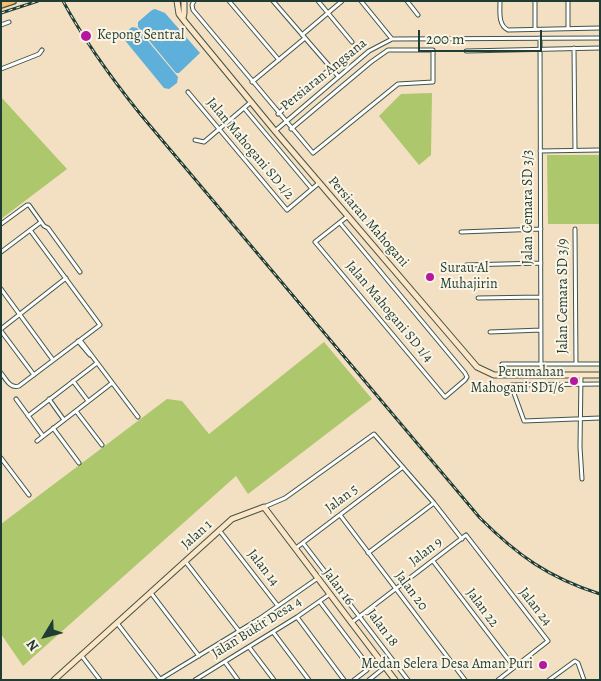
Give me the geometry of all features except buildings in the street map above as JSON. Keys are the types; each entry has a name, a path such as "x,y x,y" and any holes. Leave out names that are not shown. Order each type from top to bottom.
{"main road":[{"path":"1,5 13,1"}],"street":[{"name":"Persiaran Mahogani","path":"177,1 179,14 186,24 477,367 494,375 541,373 600,375"},
{"path":"183,18 184,4 193,1 193,10 278,114 291,129 313,153 398,84 433,82 434,50 388,50 291,129"},
{"path":"228,1 279,60"},
{"path":"273,1 338,76"},
{"path":"318,1 352,42"},
{"path":"252,82 279,60 342,1"},
{"path":"362,1 392,40"},
{"path":"407,1 418,15"},
{"path":"500,1 501,22 504,28 508,30 600,28"},
{"path":"535,1 535,29"},
{"path":"568,1 568,28"},
{"path":"1,25 9,22"},
{"name":"Jalan Cemara SD 3/3","path":"540,38 541,373"},
{"name":"Persiaran Angsana","path":"275,131 369,51 392,40 600,38"},
{"path":"466,51 540,46 600,48"},
{"path":"574,48 575,150"},
{"path":"1,69 39,54 42,50"},
{"path":"278,114 331,68"},
{"name":"Jalan Mahogani SD 1/2","path":"188,92 287,210 320,183"},
{"path":"195,140 204,142 251,102"},
{"path":"244,108 312,189"},
{"path":"540,151 600,150"},
{"path":"1,224 27,205 48,228 80,272"},
{"path":"340,223 348,216"},
{"path":"1,252 41,222"},
{"name":"Jalan Mahogani SD 1/4","path":"340,223 466,373 465,380 445,397 315,242 340,223"},
{"path":"461,232 540,229"},
{"name":"Jalan Cemara SD 3/9","path":"575,229 576,364"},
{"path":"1,373 11,386 19,386 100,325 30,230"},
{"path":"466,265 541,263"},
{"path":"34,375 1,330 66,278"},
{"path":"1,289 53,360"},
{"path":"478,298 541,297"},
{"path":"490,332 541,330"},
{"path":"79,341 138,417"},
{"path":"28,416 97,363"},
{"path":"502,364 600,364"},
{"path":"581,375 580,447 582,479"},
{"path":"73,381 88,401"},
{"path":"37,441 112,383"},
{"path":"600,384 511,385 524,421 600,418"},
{"path":"16,399 43,436"},
{"path":"49,399 64,420"},
{"path":"76,411 102,445"},
{"path":"53,428 79,463"},
{"name":"Jalan 1","path":"54,680 219,530 237,517 285,498 374,434 403,468"},
{"path":"1,458 29,495"},
{"path":"403,468 462,539"},
{"name":"Jalan 5","path":"296,549 403,468"},
{"path":"368,553 434,503"},
{"name":"Jalan 16","path":"264,507 395,680"},
{"name":"Jalan 20","path":"340,515 465,680"},
{"name":"Jalan 14","path":"219,530 278,606 318,578"},
{"name":"Jalan 9","path":"352,623 466,535"},
{"name":"Jalan 24","path":"466,535 548,641 498,680"},
{"name":"Jalan 18","path":"304,542 408,680"},
{"path":"185,561 239,631"},
{"name":"Jalan 22","path":"433,561 514,668"},
{"path":"150,592 199,656"},
{"name":"Jalan Bukit Desa 4","path":"195,680 297,617 330,594"},
{"path":"320,602 367,664 368,667 364,673 354,680"},
{"path":"117,623 160,679 278,606"},
{"path":"297,617 344,680"},
{"path":"273,632 309,680"},
{"path":"249,647 274,680"},
{"path":"81,655 100,680"},
{"path":"548,680 574,661 578,662 584,680"},
{"path":"225,662 238,680"},
{"path":"369,680 386,667"}],"green space":[{"path":"432,93 431,155 419,165 379,116 401,94"},
{"path":"1,97 67,169 1,219"},
{"path":"547,155 600,155 600,224 548,224"},
{"path":"324,342 372,399 248,494 236,476 23,666 1,634 1,524 167,399 182,401 209,434"}],"water":[{"path":"155,9 165,13 200,53 179,73 176,73 138,27 138,22"},
{"path":"132,27 137,28 178,77 177,83 169,89 164,88 123,38 124,34"}],"railway":[{"path":"1,13 38,1"},
{"path":"63,1 99,60 141,115 480,518 507,543 549,573 600,594"}],"place":[{"name":"Kepong Sentral","path":"86,36"},
{"name":"Surau Al Muhajirin","path":"430,277"},
{"name":"Perumahan Mahogani SD1/6","path":"574,381"},
{"name":"Medan Selera Desa Aman Puri","path":"543,665"}]}
